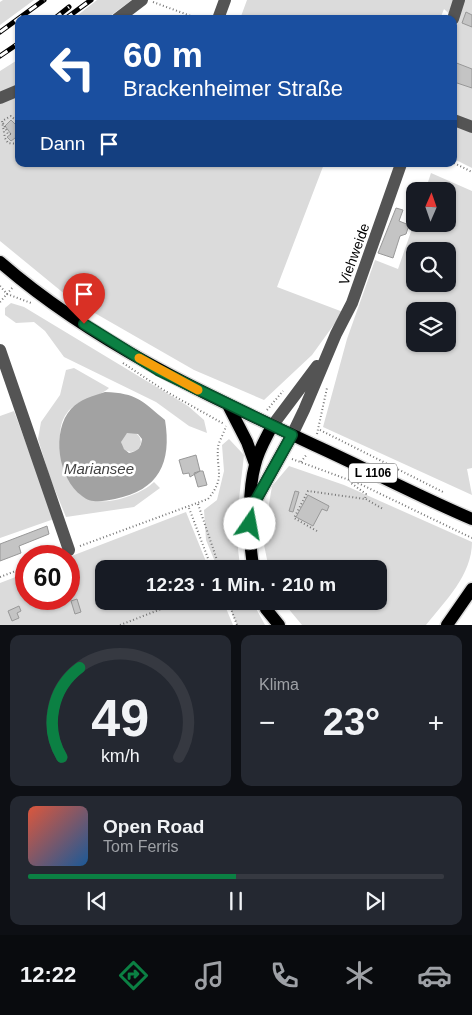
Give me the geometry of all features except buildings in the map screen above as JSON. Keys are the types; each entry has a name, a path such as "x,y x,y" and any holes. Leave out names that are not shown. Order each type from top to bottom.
{"main road":[{"name":"L 1106","path":"0,262 55,306 158,370 272,426 472,519"},
{"path":"228,405 241,427 255,464"},
{"path":"253,560 250,544 255,464 272,426"},
{"path":"252,507 292,435"},
{"path":"447,625 472,588"},
{"path":"270,610 279,625"}],"street":[{"path":"122,15 142,0"},
{"path":"219,15 225,0"},
{"path":"454,15 459,0"},
{"path":"0,98 15,92"},
{"path":"457,121 472,127"},
{"name":"Viehweide","path":"292,435 328,352 352,303 400,167"},
{"path":"0,350 67,545"},
{"name":"Viehweide","path":"272,426 328,352"}],"path":[{"path":"149,0 188,15"},
{"path":"2,121 11,116 15,120"},
{"path":"2,121 8,134 11,134"},
{"path":"2,121 4,138 13,146 15,145"},
{"path":"457,164 471,171"},
{"path":"0,302 19,279"},
{"path":"0,286 7,294 32,303"},
{"path":"116,359 165,391 217,418 229,431"},
{"path":"80,546 188,508 208,499 218,487 220,464 218,446 226,426"},
{"path":"320,430 451,496"},
{"path":"281,455 349,481 421,512 472,538"},
{"path":"349,481 366,494 365,499"},
{"path":"317,531 294,518 308,491 365,499 383,509"},
{"path":"198,504 217,560"},
{"path":"188,508 208,560"},
{"path":"0,577 15,571"},
{"path":"120,625 159,610"},
{"path":"231,610 237,625"}],"shaded area":[{"path":"3,0 34,0 0,25 0,2"},
{"path":"97,0 132,0 111,15 78,15"},
{"path":"247,0 472,0 472,168 457,160 457,15 450,15 444,9 442,15 241,15"},
{"path":"15,62 15,167 323,167 277,287 343,312 312,355 264,400 194,370 72,300 0,241 0,71"},
{"path":"431,173 452,182 428,182"},
{"path":"456,184 472,191 472,468 467,469 472,495 323,427 347,339 375,260 398,269 406,246 406,292 456,292 456,242 407,242 411,232 456,232"},
{"path":"11,303 24,307 188,406 204,420 207,433 189,426 156,402 64,357 45,331 34,322 16,323 5,315 5,308"},
{"path":"74,368 109,388 77,404 64,417 60,431 60,441 63,463 71,484 77,492 95,501 120,499 146,488 154,482 160,488 134,507 66,517 50,478 38,439 41,422 60,395 66,370"},
{"path":"14,411 54,519 0,538 0,416"},
{"path":"131,432 138,435 141,442 138,449 131,452 124,449 121,442 124,435"},
{"path":"229,439 244,455 237,527 240,560 214,560 206,540 204,510 217,500 224,471 222,445"},
{"path":"289,466 344,485 472,542 467,566 456,587 426,625 302,625 290,610 387,610 387,560 267,560 263,540 272,486"},
{"path":"186,512 205,560 95,560 95,610 227,610 233,625 0,625 0,583 15,577 15,610 80,610 80,553"},
{"path":"231,610 257,610 265,625 237,625"}],"water":[{"name":"Mariansee","path":"105,392 125,394 144,403 165,420 167,435 164,462 152,481 130,495 98,501 86,499 74,488 67,478 60,454 59,442 65,418 71,409 91,396","holes":["127,433 138,434 142,439 141,445 137,450 129,453 124,449 121,442"]}],"railway":[{"path":"23,15 44,0"},
{"path":"70,15 91,0"},
{"path":"59,15 69,7"},
{"path":"0,32 15,21"},
{"path":"0,56 15,46"}],"slow traffic":[{"path":"139,358 198,390"}],"route":[{"path":"84,324 158,370 292,435 252,507 250,524"}]}
